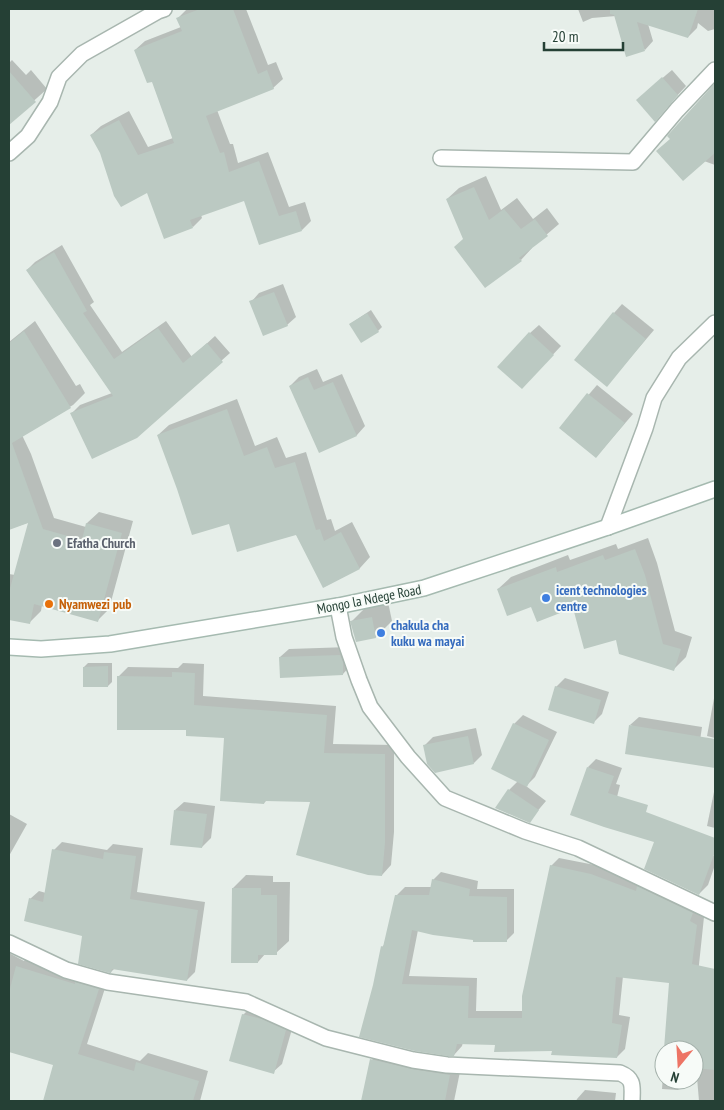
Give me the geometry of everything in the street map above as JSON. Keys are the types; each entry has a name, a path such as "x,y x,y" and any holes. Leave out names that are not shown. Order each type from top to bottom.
{"street":[{"path":"9,153 28,136 50,102 59,77 82,54 164,9"},
{"path":"441,158 633,162 677,110 715,70"},
{"path":"608,527 645,428 654,398 679,358 715,323"},
{"name":"Mongo la Ndege Road","path":"9,647 41,649 110,644 338,606 424,588 608,527 715,488"},
{"path":"338,606 344,637 370,707 408,757 445,798 526,831 578,848 715,913"},
{"path":"9,943 66,970 108,982 246,1002 326,1038 412,1060 447,1065 620,1073 627,1076 632,1082 632,1101"}],"building":[{"path":"200,9 233,9 258,74 267,70 274,89 206,116 220,153 224,152 229,172 259,161 279,216 296,211 302,231 259,245 244,201 190,220 193,228 164,239 147,193 121,207 114,196 100,153 90,135 119,120 138,155 174,143 152,82 147,83 134,50 182,31 176,18"},
{"path":"610,9 698,9 688,38 637,22 645,51 626,57 614,15 610,14"},
{"path":"9,71 36,102 9,125"},
{"path":"662,77 678,95 655,122 636,100"},
{"path":"715,83 715,153 683,181 656,151 670,139 667,136"},
{"path":"474,187 489,220 504,209 521,229 535,219 548,236 519,258 522,261 485,288 454,247 463,239 446,199"},
{"path":"54,252 87,311 83,313 114,359 158,328 183,363 207,343 223,362 137,438 92,459 70,413 113,396 26,270"},
{"path":"274,292 288,326 263,336 249,301"},
{"path":"613,312 646,339 607,387 574,360"},
{"path":"367,313 379,332 361,343 349,324"},
{"path":"24,331 71,408 12,443 43,529 82,540 86,523 122,533 98,622 34,604 30,624 9,620 9,592 28,523 9,530 9,343"},
{"path":"529,332 554,355 522,389 497,367"},
{"path":"308,377 314,390 333,382 357,436 319,453 289,386"},
{"path":"587,393 625,423 596,458 559,428"},
{"path":"227,409 244,456 267,447 275,468 295,462 316,530 320,529 324,541 341,532 360,569 323,588 296,535 237,552 229,524 192,535 157,435"},
{"path":"635,549 645,575 663,644 681,649 674,671 619,654 616,640 584,649 573,608 537,622 531,607 507,616 497,589 556,567 557,572 603,555 605,560"},
{"path":"372,617 376,638 356,642 350,621"},
{"path":"340,655 343,662 343,675 280,678 279,657"},
{"path":"108,666 108,687 83,687 83,667"},
{"path":"172,672 195,673 194,705 327,715 324,753 385,754 385,843 382,876 368,875 296,855 310,802 265,801 264,804 220,801 224,738 186,736 186,730 117,730 117,676 172,677"},
{"path":"555,686 601,700 594,724 548,710"},
{"path":"513,723 549,740 527,787 491,769"},
{"path":"629,725 715,739 715,768 625,754"},
{"path":"468,736 474,764 435,773 427,764 423,745"},
{"path":"587,767 614,776 608,793 648,805 646,812 715,838 715,852 699,895 644,869 654,842 570,815"},
{"path":"508,789 539,810 530,823 495,808"},
{"path":"174,810 207,814 202,848 170,845"},
{"path":"52,849 103,859 104,852 136,856 130,899 198,910 187,981 112,969 110,973 78,964 82,936 24,921 29,898 43,902"},
{"path":"550,865 591,874 636,891 637,886 693,913 690,921 697,925 692,964 715,969 715,1070 704,1069 704,1040 665,1040 669,983 616,977 612,1023 622,1025 617,1058 551,1055 552,1051 494,1052 495,1045 457,1044 454,1056 448,1056 415,1051 359,1037 395,895 429,895 432,879 470,889 469,896 507,897 507,942 473,942 473,940 433,935 412,930 402,984 469,986 468,1018 522,1018 522,996"},
{"path":"232,888 261,888 261,895 277,895 277,955 258,955 258,963 231,963"},
{"path":"16,966 75,984 75,982 99,989 78,1054 134,1071 136,1062 199,1081 193,1101 43,1101 53,1065 9,1052 9,992"},
{"path":"242,1014 262,1019 286,1030 274,1074 229,1061"},
{"path":"370,1059 412,1069 450,1075 445,1101 361,1101"}],"place":[{"name":"Efatha Church","path":"57,543"},
{"name":"icent technologies centre","path":"546,598"},
{"name":"Nyamwezi pub","path":"49,604"},
{"name":"chakula cha kuku wa mayai","path":"381,633"}]}
